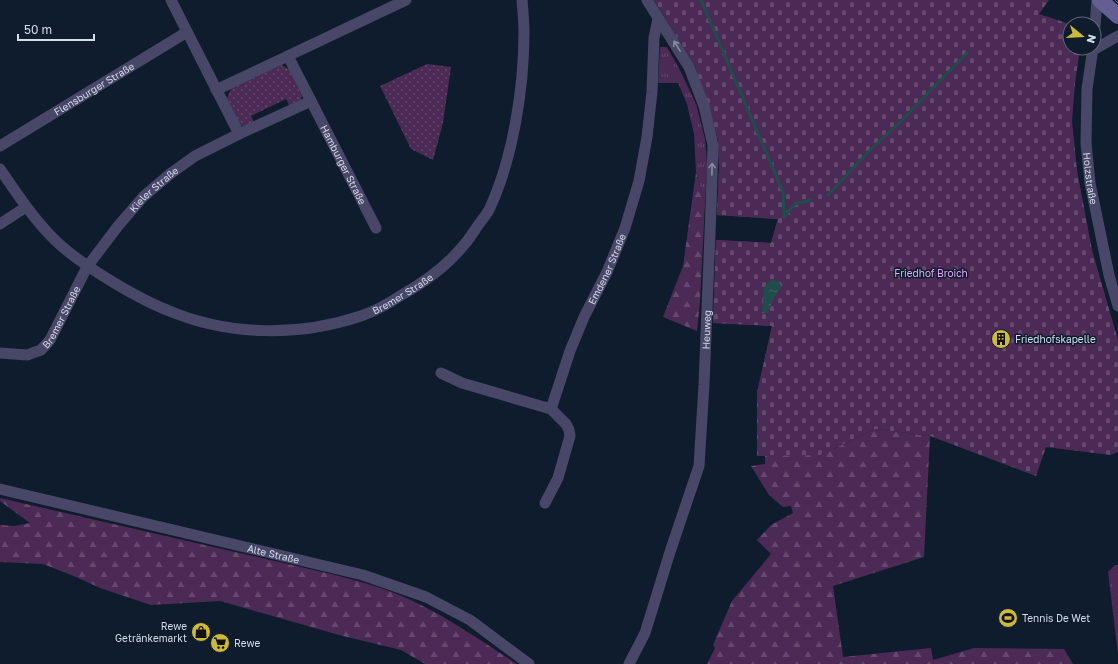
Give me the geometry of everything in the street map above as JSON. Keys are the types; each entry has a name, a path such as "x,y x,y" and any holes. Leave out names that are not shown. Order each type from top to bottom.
{"main road":[{"path":"1099,0 1118,16"}],"street":[{"path":"171,0 239,134"},
{"path":"216,90 406,0"},
{"name":"Bremer Straße","path":"0,169 26,207 57,242 87,267 167,311 200,322 234,329 265,331 293,330 324,326 361,316 384,306 439,271 463,247 488,211 501,180 513,138 521,87 524,32 522,0"},
{"name":"Heuweg","path":"629,664 645,633 699,466 704,392 713,145 704,106 689,67 646,0"},
{"name":"Holzstraße","path":"1097,16 1099,0"},
{"name":"Emdener Straße","path":"551,409 570,351 584,317 608,272 625,228 639,181 647,137 652,92 654,38 658,19"},
{"name":"Flensburger Straße","path":"0,146 187,32"},
{"path":"1102,42 1118,36"},
{"path":"288,56 311,101"},
{"name":"Holzstraße","path":"1092,56 1087,89 1086,143 1092,191 1109,274 1118,306"},
{"name":"Kieler Straße","path":"87,267 118,226 143,197 170,174 195,156 311,101"},
{"name":"Hamburger Straße","path":"311,101 376,228"},
{"path":"0,224 26,207"},
{"name":"Bremer Straße","path":"0,353 27,355 42,350 50,340 87,267"},
{"path":"441,373 462,383 551,409 566,424 570,436 558,478 545,504"},
{"name":"Alte Straße","path":"0,489 363,575 426,597 470,620 529,664"}],"green space":[{"path":"654,0 744,0 820,455 876,429 930,436 924,557 833,586 843,657 931,648 933,660 974,648 1064,649 1073,664 707,664 715,648 713,645 732,601 771,554 757,540 771,525 793,513 791,506 783,507 769,495 751,466 765,464 765,456 757,456 757,393 772,326 713,323 716,240 771,243 778,219 717,215 719,169 718,139 695,66"},
{"name":"Friedhof Broich","path":"654,0 1049,0 1039,14 1062,21 1062,56 1079,56 1072,121 1077,170 1092,250 1118,340 1118,452 1110,455 1046,447 1036,476 930,436 876,429 820,455 757,456 757,393 772,326 713,323 716,240 771,243 778,219 717,215 719,169 718,139 695,66"},
{"path":"660,47 667,47 696,104 705,139 707,164 705,203 696,172 694,134 687,104 678,83 658,83"},
{"path":"427,64 451,67 443,123 433,160 411,149 380,86"},
{"path":"281,65 289,69 302,96 300,103 290,107 286,99 251,116 255,124 245,127 239,125 227,98 231,89"},
{"path":"696,172 705,203 697,331 663,317 683,266"},
{"path":"0,498 320,571 380,588 409,599 435,613 517,664 425,664 401,650 339,635 220,601 151,605 100,588 43,564 0,562 0,525 14,526 30,523 0,501"},
{"path":"1115,565 1118,565 1118,654 1108,572"}],"water":[{"path":"771,280 778,281 782,287 776,294 767,313 762,313 764,287"}],"waterway":[{"path":"701,0 783,192 784,217"},
{"path":"828,195 869,151 901,121 967,53"},
{"path":"784,217 795,204 811,200"}],"tram line":[{"path":"1115,0 1118,3"}],"place":[{"name":"Friedhofskapelle","path":"1001,339"},
{"name":"Tennis De Wet","path":"1008,618"},
{"name":"Rewe Getränkemarkt","path":"201,632"},
{"name":"Rewe","path":"220,643"}]}
